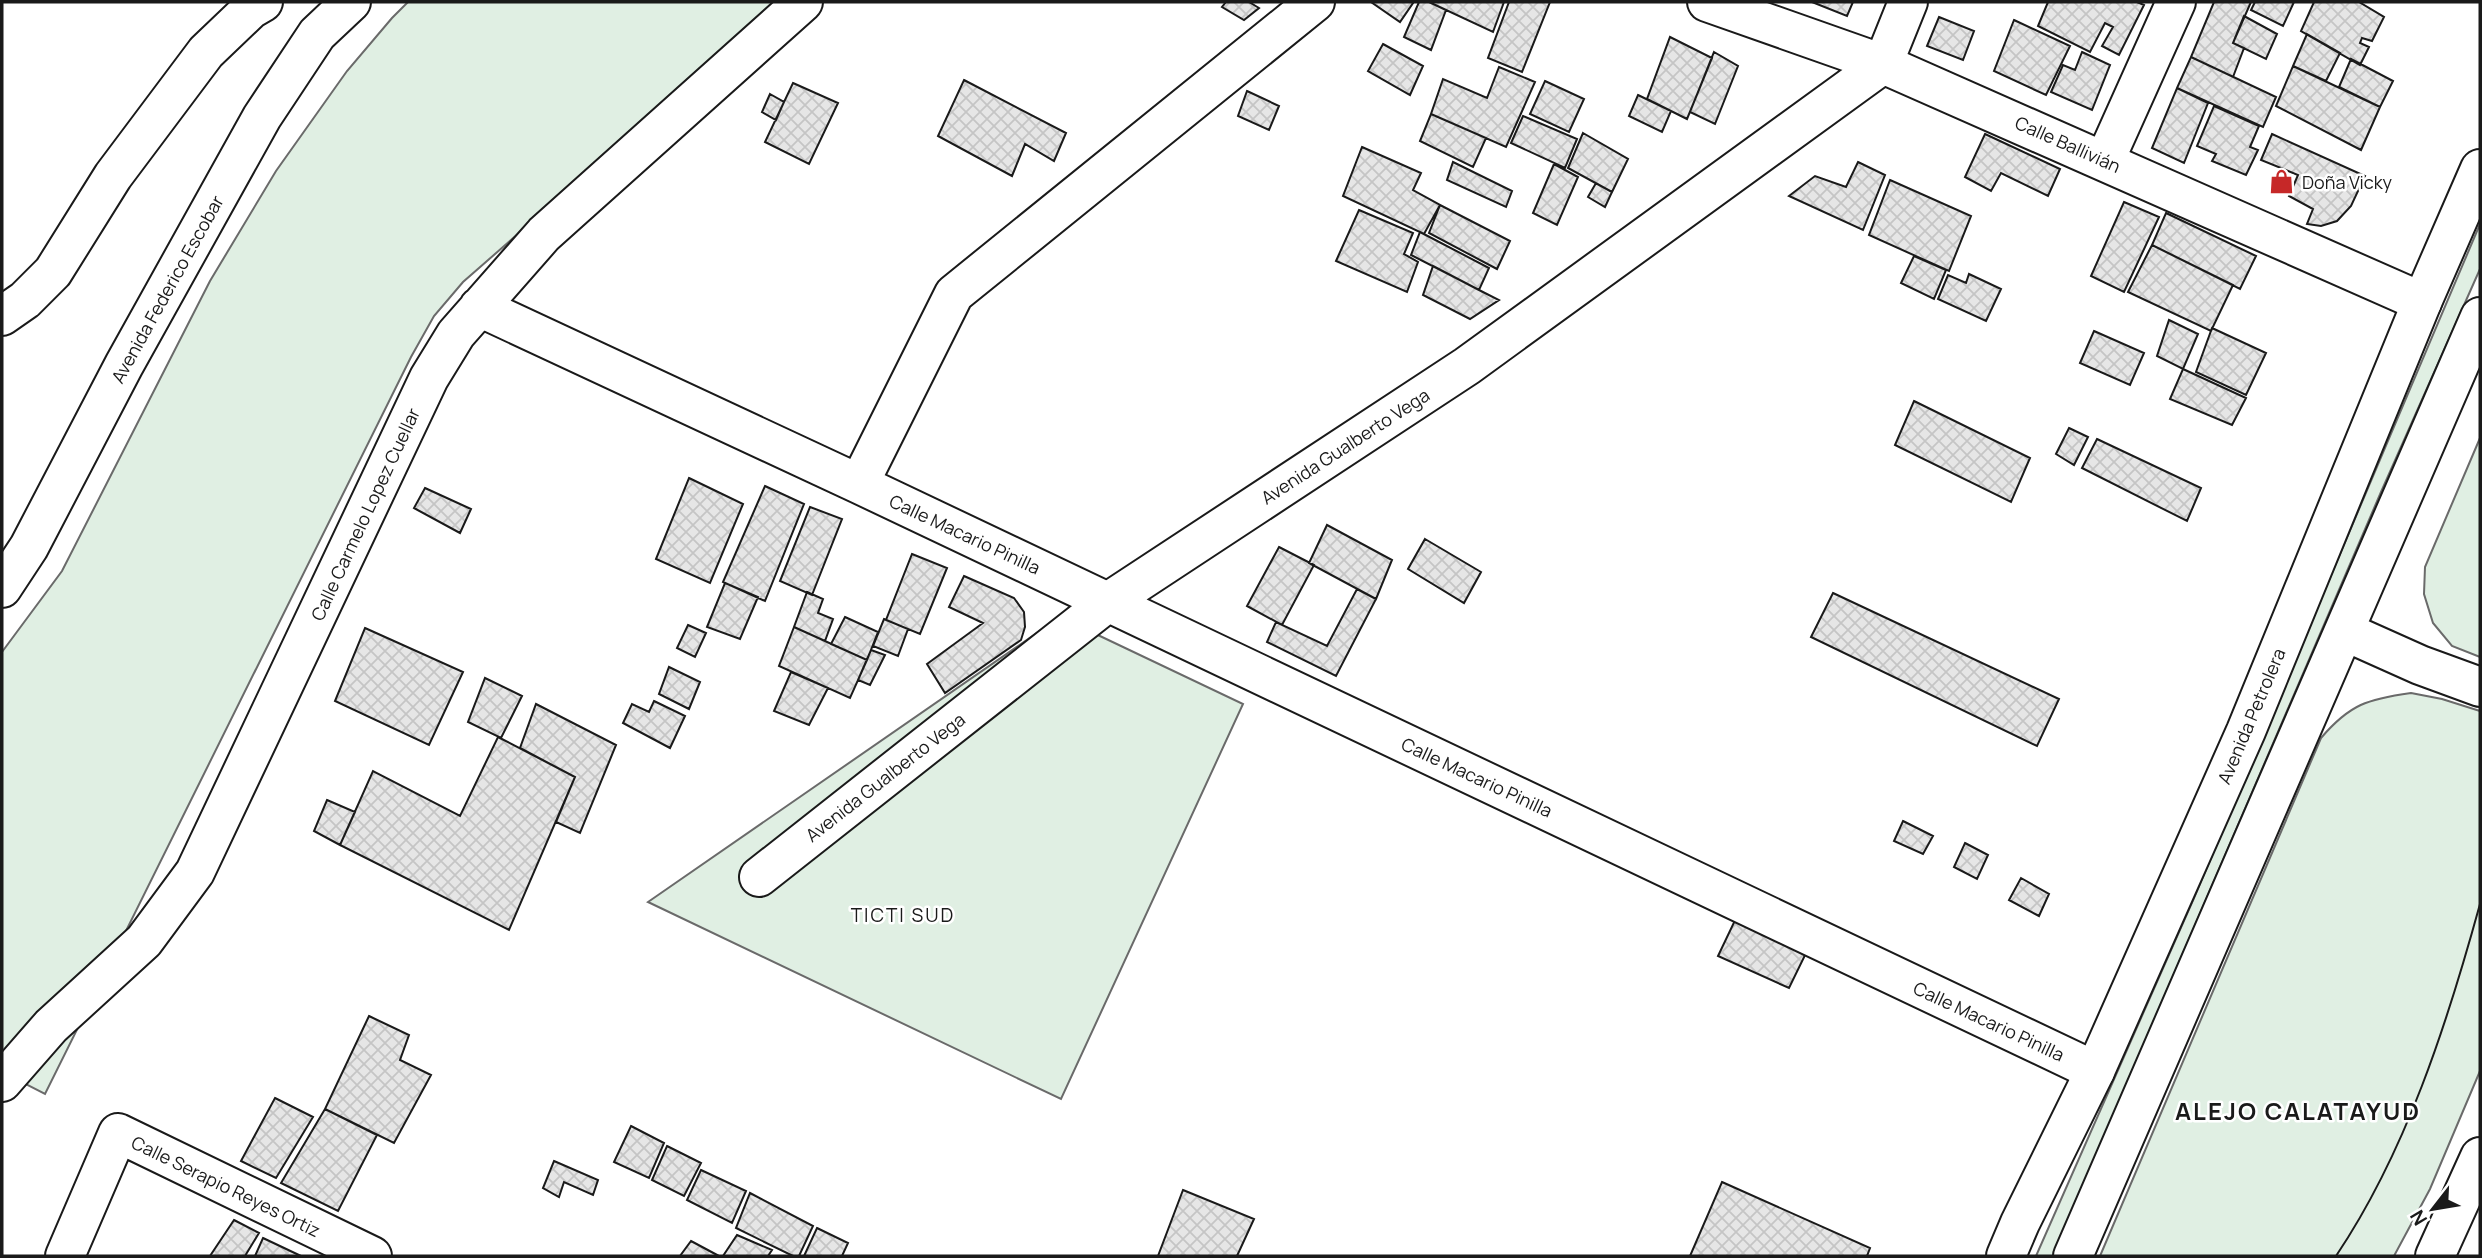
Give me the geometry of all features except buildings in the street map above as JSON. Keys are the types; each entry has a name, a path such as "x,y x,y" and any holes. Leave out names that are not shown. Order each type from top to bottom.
{"main road":[{"path":"2,316 25,300 53,272 113,176 206,52 251,9 263,2"},
{"name":"Avenida Federico Escobar","path":"2,589 29,547 124,365 262,117 317,34 351,2"},
{"name":"Calle Carmelo Lopez Cuellar","path":"2,1082 51,1026 144,941 195,872 429,378 456,334 544,234 803,2"},
{"path":"859,484 954,294 1315,2"},
{"name":"Calle Ballivián","path":"1707,2 1884,64 2423,302"},
{"path":"1884,64 1908,2"},
{"path":"2105,160 2176,2"},
{"name":"Avenida Gualberto Vega","path":"759,877 1108,602 1467,366 1884,64"},
{"name":"Avenida Petrolera","path":"2006,1256 2095,1071 2246,731 2480,169"},
{"name":"Calle Macario Pinilla","path":"479,307 859,484 2095,1071"},
{"path":"2073,1256 2480,317"},
{"path":"2344,631 2420,665 2480,687"},
{"name":"Calle Serapio Reyes Ortiz","path":"65,1256 118,1133 372,1256"},
{"path":"2435,1256 2480,1157"}],"green space":[{"path":"408,2 783,2 463,282 434,316 411,357 45,1094 2,1072 2,652 62,571 210,281 276,171 347,71"},
{"path":"2480,224 2480,269 2381,492 2053,1256 2036,1256 2194,898"},
{"path":"2480,438 2480,657 2452,646 2433,623 2424,594 2425,567"},
{"path":"1060,617 1243,704 1061,1099 648,902"},
{"path":"2411,693 2480,711 2480,1071 2430,1189 2394,1256 2100,1256 2321,738 2341,717 2361,705"}],"tram line":[{"path":"2336,1256 2361,1216 2404,1131 2438,1041 2480,904"}],"place":[{"name":"Doña Vicky","path":"2282,182"}],"district":[{"name":"TICTI SUD","path":"903,915"},
{"name":"ALEJO CALATAYUD","path":"2298,1110"}]}
